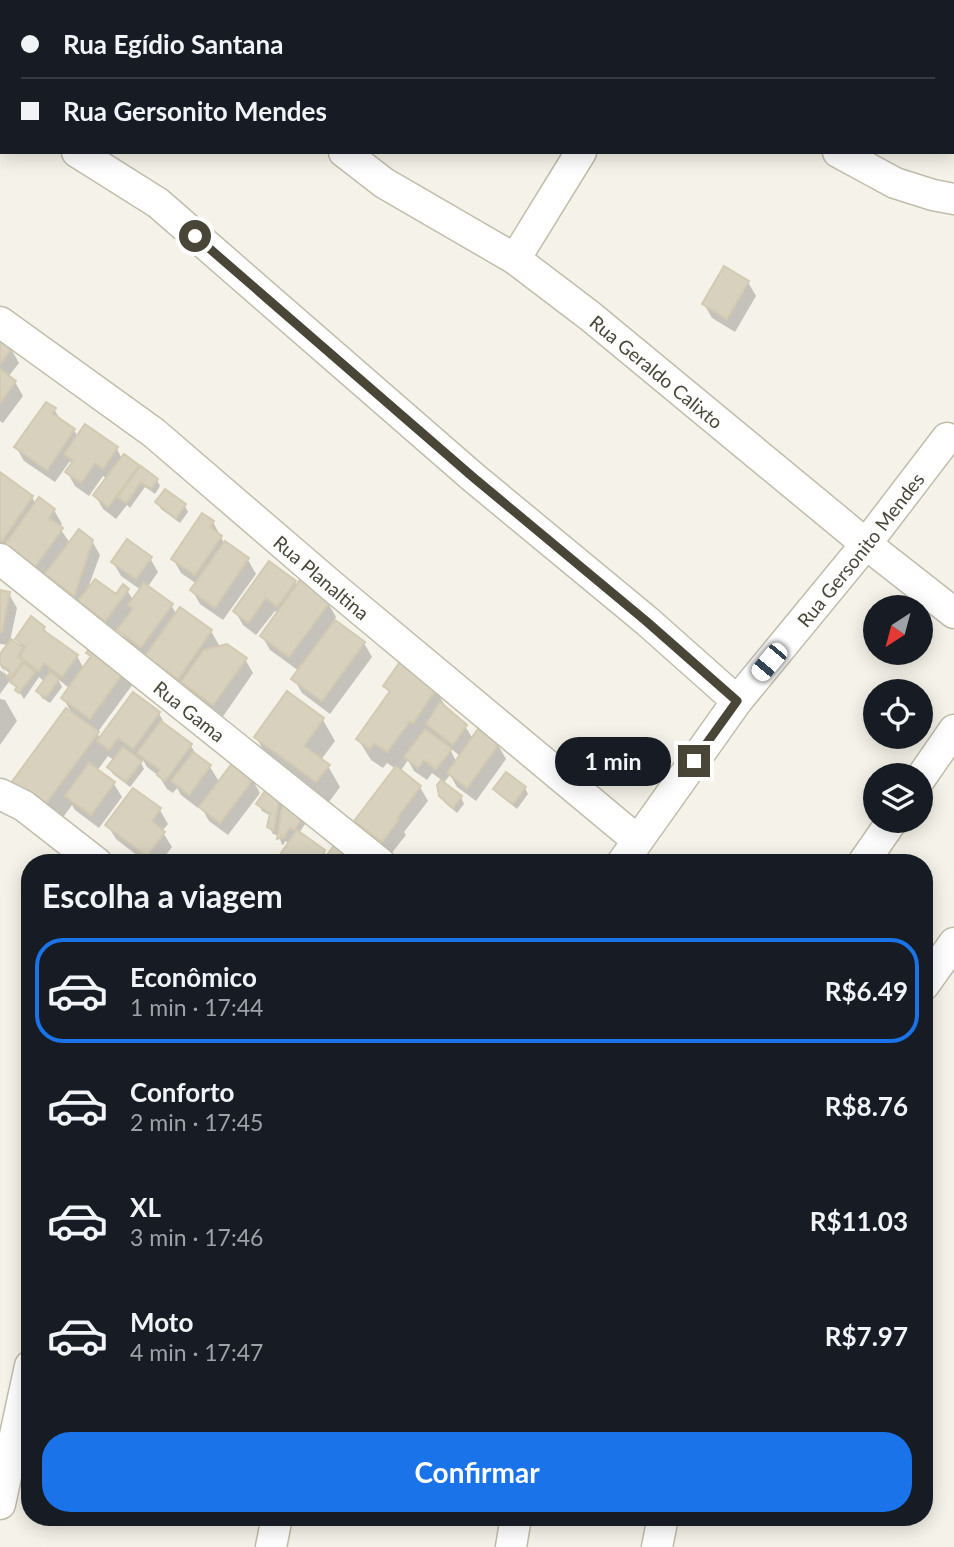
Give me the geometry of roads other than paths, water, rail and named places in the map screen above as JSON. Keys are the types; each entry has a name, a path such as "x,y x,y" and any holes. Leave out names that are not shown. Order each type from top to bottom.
{"street":[{"path":"80,154 158,203 474,478 646,621 737,701"},
{"name":"Rua Geraldo Calixto","path":"347,154 384,183 515,259 590,316 866,544 954,613"},
{"path":"515,259 580,154"},
{"path":"842,154 895,183 954,199"},
{"name":"Rua Planaltina","path":"0,322 154,433 332,586 629,852"},
{"name":"Rua Gersonito Mendes","path":"629,852 737,701 866,544 947,438"},
{"name":"Rua Gama","path":"0,559 369,854"},
{"path":"931,763 954,730"},
{"path":"0,794 24,806 85,854"},
{"path":"869,854 884,833"},
{"path":"933,972 954,943"},
{"path":"0,1502 21,1407"},
{"path":"271,1547 275,1526"},
{"path":"511,1547 514,1526"},
{"path":"657,1547 661,1526"}]}
